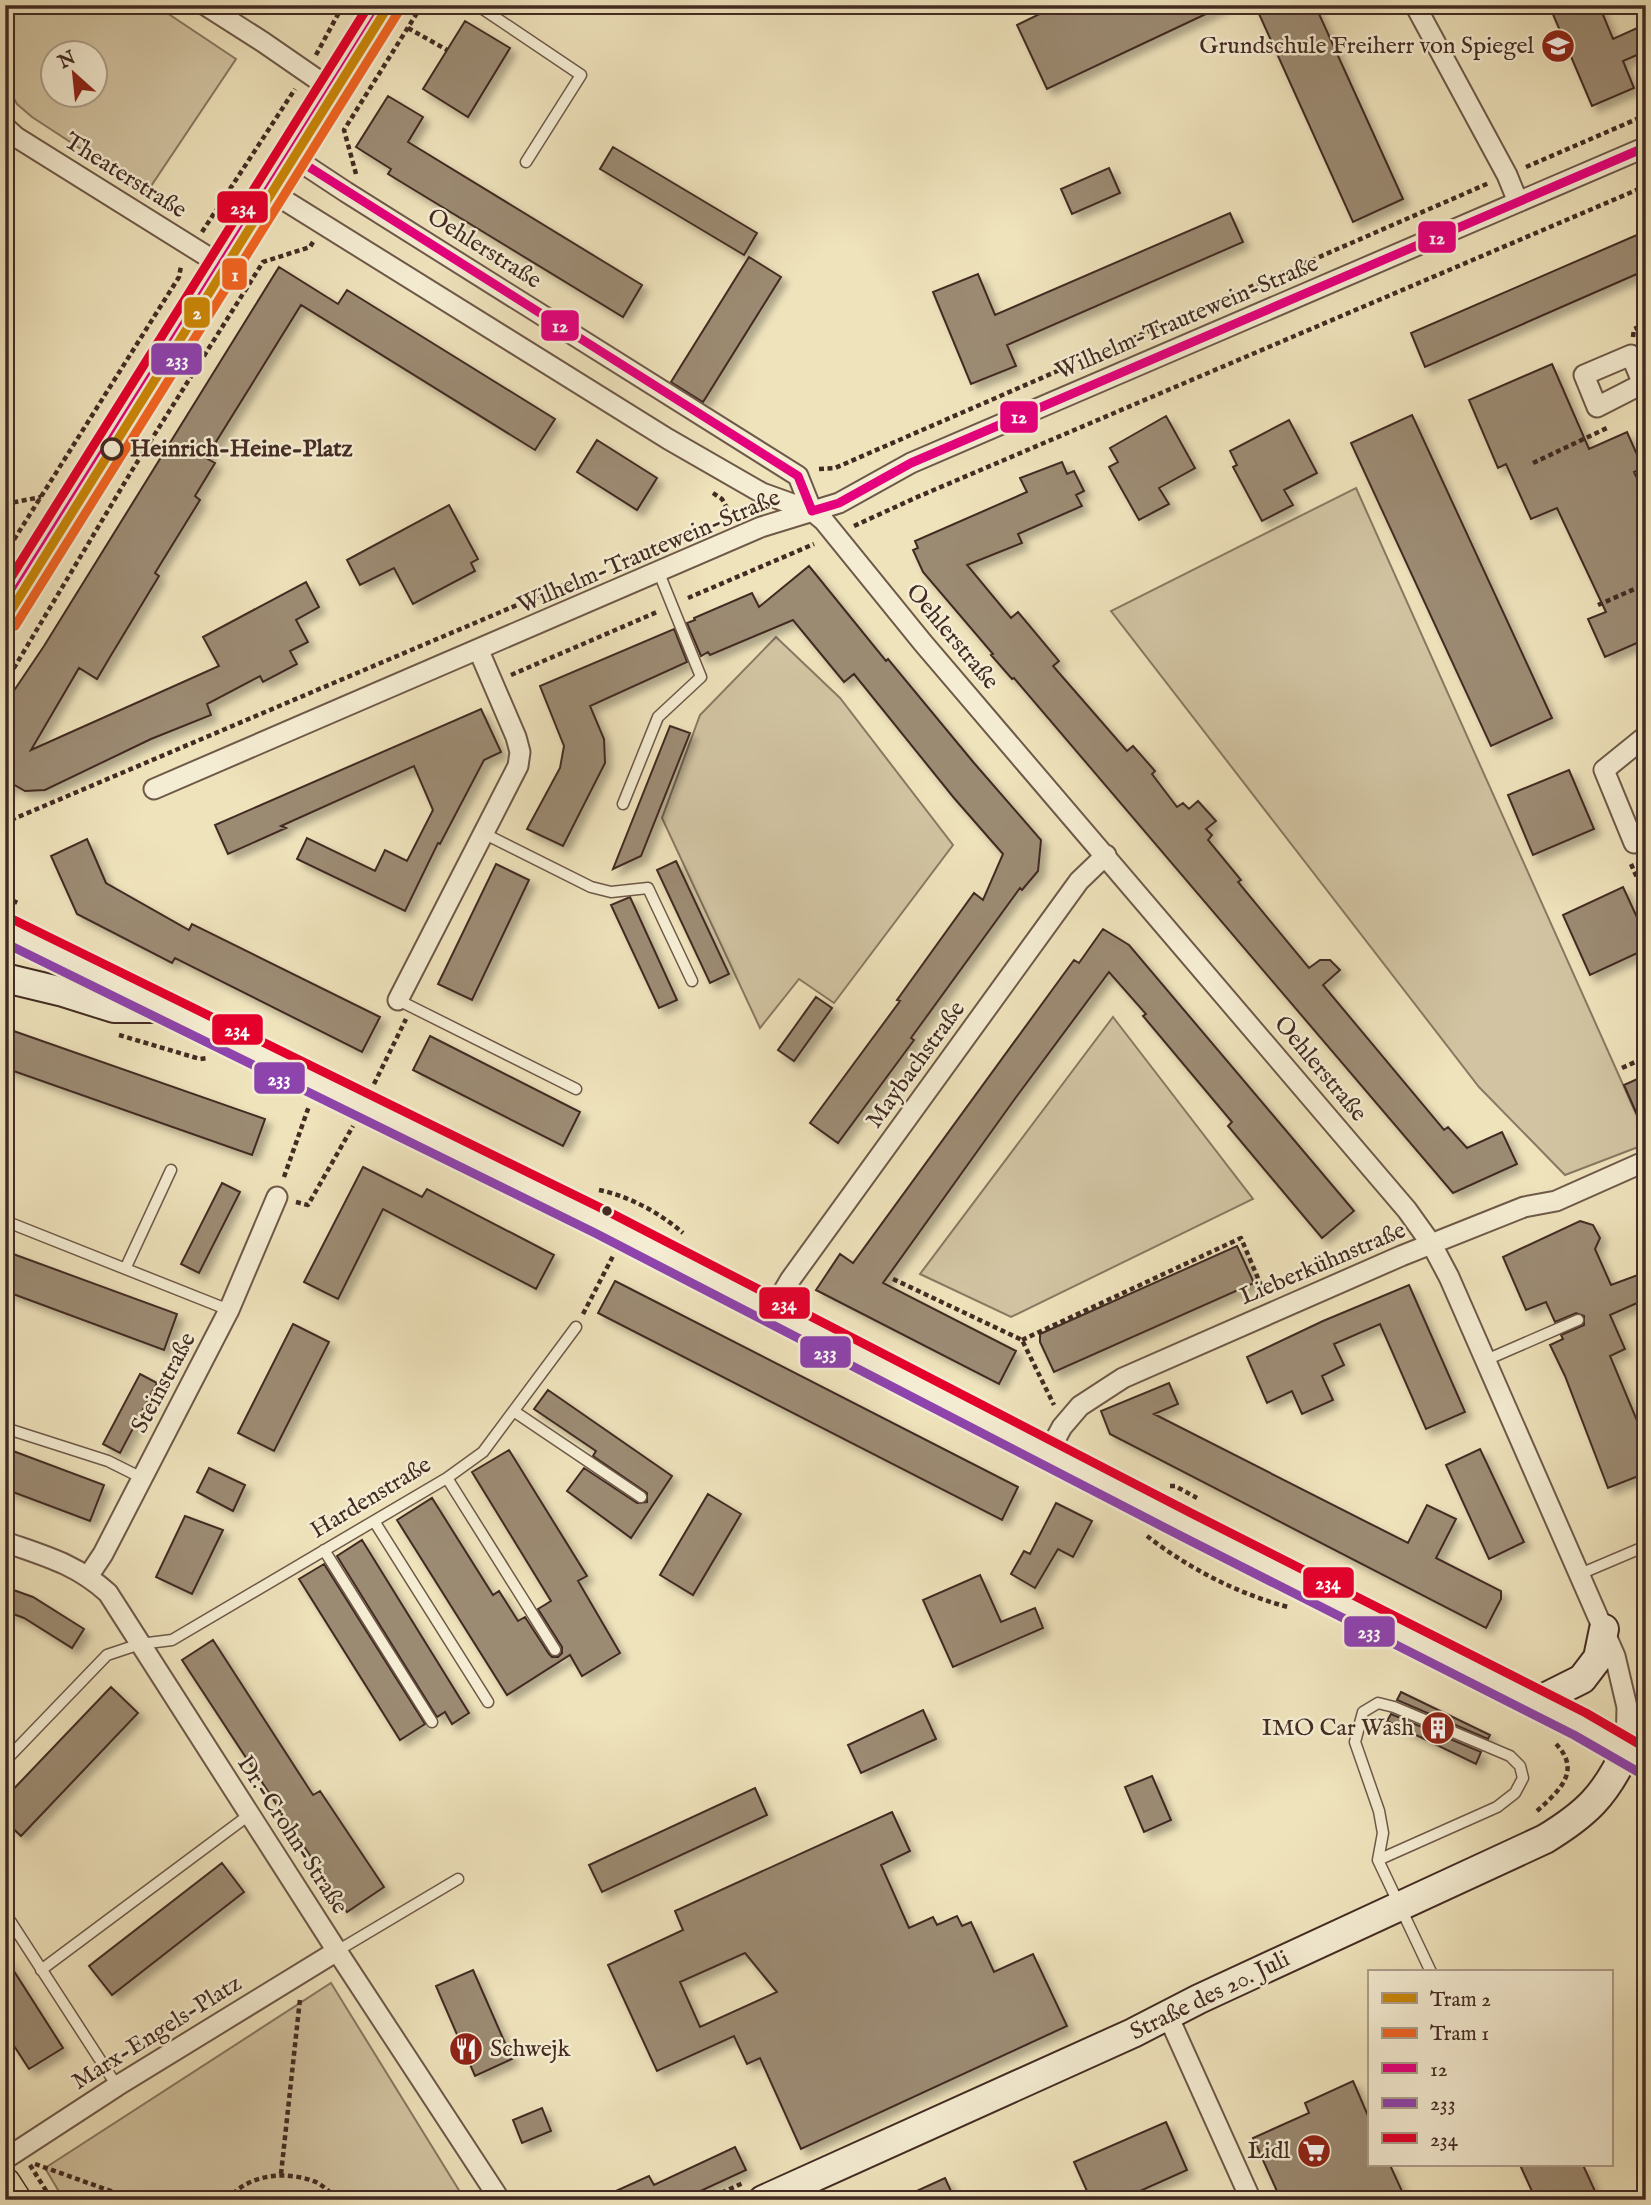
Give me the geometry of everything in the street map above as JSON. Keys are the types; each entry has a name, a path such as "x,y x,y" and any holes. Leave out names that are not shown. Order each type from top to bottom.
{"main road":[{"path":"5,610 384,5"},
{"path":"5,929 168,1009 308,1096 601,1222 1536,1702 1636,1757"},
{"path":"5,978 114,1008 168,1009"},
{"path":"1536,1702 1582,1679 1598,1658 1604,1629"},
{"name":"Straße des 20. Juli","path":"763,2200 1133,2033 1510,1856 1569,1824 1606,1790 1636,1757"},
{"path":"5,2183 16,2200"}],"street":[{"path":"205,5 331,89"},
{"path":"1415,5 1507,175 1518,202"},
{"name":"Theaterstraße","path":"5,127 221,265"},
{"name":"Wilhelm-Trautewein-Straße","path":"154,789 761,527 839,503 911,463 1646,147"},
{"name":"Oehlerstraße","path":"290,155 798,476 812,511 837,534 923,643 1407,1210 1432,1245 1449,1277 1604,1629 1615,1657 1636,1757"},
{"name":"Oehlerstraße","path":"268,190 667,439 762,493 812,511"},
{"path":"398,1000 518,766 520,752 479,651"},
{"path":"1634,843 1604,770 1646,736"},
{"name":"Maybachstraße","path":"773,1310 790,1280 1079,881 1106,855"},
{"name":"Lieberkühnstraße","path":"1048,1453 1064,1424 1080,1406 1123,1378 1432,1245 1524,1207 1556,1201 1646,1161"},
{"name":"Steinstraße","path":"89,1576 103,1555 229,1310 277,1197"},
{"name":"Dr.-Crohn-Straße","path":"5,1542 89,1576 108,1593 500,2200"},
{"name":"Marx-Engels-Platz","path":"5,2159 117,2086 337,1951"},
{"path":"1168,2015 1251,2200"}],"lane":[{"path":"477,5 581,75 526,162"},
{"path":"623,804 658,717 702,677 659,572"},
{"path":"485,834 591,887 611,892 648,888 692,981"},
{"path":"398,1000 576,1089"},
{"path":"126,1267 171,1170"},
{"name":"Steinstraße","path":"5,1221 229,1310"},
{"path":"1486,1360 1578,1320"},
{"name":"Hardenstraße","path":"5,1761 107,1655 141,1644 172,1640 447,1478 483,1452 576,1327"},
{"path":"514,1412 641,1497"},
{"path":"5,1428 108,1461 142,1478"},
{"path":"447,1478 555,1650"},
{"path":"373,1521 488,1702"},
{"path":"1580,1574 1646,1546"},
{"path":"324,1550 432,1722"},
{"path":"1378,1860 1497,1807 1515,1793 1523,1778 1520,1766 1510,1756 1394,1707 1378,1703 1363,1712 1355,1742 1379,1811 1383,1833 1378,1860 1431,1970"},
{"path":"41,1970 249,1815"},
{"path":"337,1951 458,1879"},
{"path":"5,1913 117,2086"}],"path":[{"path":"5,554 179,277 181,266 192,247 318,53 343,5"},
{"path":"346,192 357,178 345,130 422,5"},
{"path":"408,28 447,50"},
{"path":"798,476 847,463 1646,115"},
{"path":"494,683 915,498 1646,186"},
{"path":"5,683 131,472 263,262 310,247 324,225"},
{"path":"1533,463 1608,428"},
{"path":"731,515 762,493"},
{"path":"5,504 42,497"},
{"path":"5,826 11,820 589,575"},
{"path":"1598,605 1646,584"},
{"path":"5,813 11,820"},
{"path":"1634,843 1628,856 1646,898"},
{"path":"308,1096 277,1197 308,1205 357,1117 406,1018 398,1000"},
{"path":"112,1033 200,1059 216,1057"},
{"path":"1622,1068 1646,1057"},
{"path":"308,1096 320,1112"},
{"path":"341,1122 357,1117"},
{"path":"357,1117 362,1133"},
{"path":"1022,1340 1241,1238 1272,1312"},
{"path":"576,1327 614,1254 601,1250"},
{"path":"893,1279 1022,1340 1064,1424"},
{"path":"1143,1533 1171,1555 1255,1599 1292,1608"},
{"path":"1550,1738 1564,1752 1569,1766"},
{"path":"1638,1806 1646,1807"},
{"path":"281,2174 300,2002 298,1974"},
{"path":"27,2161 136,2200"},
{"path":"228,2200 233,2193 255,2179 281,2174 317,2183 338,2200"}],"shaded area":[{"path":"12,5 155,5 236,59 147,192 32,117 17,104 5,83 5,18"},
{"path":"1356,488 1646,1136 1646,1144 1565,1175 1479,1087 1111,611"},
{"path":"776,637 840,698 953,845 834,1003 799,979 760,1028 662,818 700,715"},
{"path":"1113,1017 1253,1199 1011,1317 920,1274"},
{"path":"331,1983 465,2200 64,2200 45,2168"}],"building":[{"path":"1058,5 1225,5 1047,89 1017,25"},
{"path":"1255,5 1315,5 1403,199 1353,222"},
{"path":"1549,5 1599,5 1613,39 1646,24 1646,51 1623,61 1634,88 1592,106"},
{"path":"465,21 510,48 468,117 423,89"},
{"path":"388,96 423,117 408,142 642,285 623,317 388,174 391,169 356,147"},
{"path":"613,147 757,233 744,255 600,169"},
{"path":"1109,168 1120,193 1072,214 1061,189"},
{"path":"1230,213 1243,242 1007,345 1016,366 971,384 933,292 978,274 995,315"},
{"path":"1646,231 1646,270 1425,367 1411,333"},
{"path":"749,257 781,277 703,402 671,382"},
{"path":"279,267 338,304 347,290 555,419 535,450 301,305 206,458 215,463 195,496 200,500 155,573 159,576 97,679 79,668 31,750 219,666 203,637 306,582 319,607 296,620 308,642 290,651 297,664 263,682 260,676 207,704 211,715 151,739 45,790 25,791 11,783 5,793 5,704 44,646"},
{"path":"1552,364 1589,449 1627,432 1643,468 1634,472 1646,497 1646,639 1605,657 1588,619 1606,612 1557,508 1531,519 1506,464 1498,468 1469,400"},
{"path":"1412,415 1552,718 1491,746 1351,443"},
{"path":"1166,416 1195,468 1159,488 1169,504 1139,520 1109,467 1118,462 1110,448"},
{"path":"1289,420 1317,473 1284,490 1293,505 1262,521 1233,467 1237,465 1230,451"},
{"path":"597,440 657,478 637,510 577,472"},
{"path":"1062,462 1067,474 1074,471 1084,491 1076,495 1082,506 1018,534 1022,543 967,565 1011,618 1018,612 1059,661 1053,666 1127,751 1133,746 1155,771 1152,774 1177,807 1183,803 1189,809 1198,801 1216,821 1206,829 1212,835 1208,840 1241,880 1238,882 1309,968 1320,960 1330,960 1340,970 1323,985 1444,1130 1448,1127 1467,1148 1502,1132 1517,1164 1453,1193 1014,678 1012,679 991,655 993,654 923,572 913,550 918,548 915,541 1027,492 1020,478"},
{"path":"449,505 478,559 471,563 475,571 413,604 394,568 360,585 347,560"},
{"path":"809,566 886,661 888,659 1041,840 1038,871 1022,890 1020,888 838,1143 810,1123 900,1001 897,1000 974,893 983,900 1003,854 854,674 844,682 793,620 710,655 708,652 701,656 687,623 752,593 759,607"},
{"path":"674,629 687,662 590,706 604,739 605,763 563,846 527,829 560,768 564,746 540,686"},
{"path":"481,709 501,752 484,760 440,844 438,843 405,911 297,859 307,838 375,871 385,850 407,861 433,810 414,766 281,826 286,828 228,854 215,825"},
{"path":"670,726 690,733 641,856 613,869"},
{"path":"1569,770 1594,829 1533,855 1508,795"},
{"path":"87,839 106,883 189,930 192,924 380,1017 362,1052 175,958 172,963 77,914 51,856"},
{"path":"676,861 729,974 710,983 657,870"},
{"path":"496,864 529,880 472,1000 438,984"},
{"path":"1623,887 1646,937 1646,949 1590,975 1563,915"},
{"path":"630,897 677,1000 659,1008 611,905"},
{"path":"1103,929 1129,945 1354,1211 1322,1238 1228,1126 1232,1122 1109,972 883,1283 1016,1351 999,1384 816,1290 840,1254 853,1263 1074,960 1079,963"},
{"path":"816,997 832,1008 794,1061 778,1050"},
{"path":"5,1028 265,1119 252,1155 5,1068"},
{"path":"430,1036 580,1112 563,1146 413,1070"},
{"path":"1646,1075 1646,1135 1624,1085"},
{"path":"363,1167 422,1197 427,1189 554,1255 536,1289 383,1209 338,1299 304,1282"},
{"path":"222,1183 240,1192 199,1273 181,1264"},
{"path":"1580,1221 1593,1225 1600,1238 1595,1249 1611,1285 1646,1272 1646,1299 1610,1315 1625,1349 1610,1356 1646,1442 1646,1473 1608,1488 1565,1376 1550,1345 1563,1339 1561,1335 1584,1325 1584,1316 1576,1313 1555,1322 1546,1302 1526,1310 1503,1257"},
{"path":"1237,1246 1254,1283 1054,1372 1040,1342 1040,1334"},
{"path":"5,1251 177,1314 164,1350 5,1291"},
{"path":"615,1281 1018,1487 1002,1520 598,1313"},
{"path":"1409,1285 1465,1412 1426,1429 1380,1324 1334,1344 1344,1365 1322,1376 1333,1400 1302,1414 1292,1391 1267,1403 1247,1357"},
{"path":"293,1324 329,1342 274,1451 238,1433"},
{"path":"140,1374 157,1383 120,1453 103,1444"},
{"path":"1169,1383 1178,1404 1154,1414 1408,1543 1427,1505 1456,1519 1436,1558 1501,1591 1501,1599 1486,1628 1110,1434 1101,1411"},
{"path":"548,1390 672,1476 631,1538 567,1491 584,1468 637,1503 647,1502 647,1493 593,1456 596,1451 534,1409"},
{"path":"5,1448 104,1485 90,1521 5,1489"},
{"path":"1480,1449 1524,1542 1489,1559 1446,1465"},
{"path":"509,1450 587,1576 578,1581 620,1653 582,1676 570,1655 507,1695 397,1520 432,1498 493,1595 499,1591 518,1621 525,1617 549,1654 558,1657 562,1653 562,1647 538,1609 551,1601 472,1472"},
{"path":"209,1468 245,1485 233,1511 197,1492"},
{"path":"708,1494 741,1514 693,1595 660,1575"},
{"path":"1056,1503 1092,1521 1073,1557 1058,1549 1035,1588 1011,1574 1024,1551 1030,1554"},
{"path":"185,1516 223,1530 192,1594 156,1577"},
{"path":"362,1540 469,1713 452,1724 445,1712 437,1717 337,1556"},
{"path":"324,1564 425,1724 400,1740 299,1579"},
{"path":"980,1575 1001,1622 1035,1608 1043,1628 953,1667 923,1600"},
{"path":"5,1587 33,1597 84,1629 72,1648 24,1618 5,1611"},
{"path":"213,1640 313,1795 320,1791 384,1887 347,1912 182,1660"},
{"path":"111,1687 138,1713 21,1836 5,1821 5,1798"},
{"path":"1401,1692 1490,1735 1488,1739 1397,1700"},
{"path":"923,1710 936,1739 861,1773 848,1745"},
{"path":"1391,1714 1481,1752 1476,1764 1387,1721"},
{"path":"1152,1776 1171,1820 1144,1832 1125,1787"},
{"path":"755,1788 767,1815 602,1892 589,1865"},
{"path":"892,1812 910,1851 881,1865 909,1928 933,1917 937,1925 957,1916 962,1926 971,1922 994,1972 1033,1954 1067,2026 801,2149 760,2058 747,2064 734,2036 657,2071 608,1965 683,1930 675,1911","holes":["745,1953 777,1992 700,2027 680,1982"]},
{"path":"222,1863 244,1892 112,1995 89,1966"},
{"path":"5,1957 63,2048 29,2069 5,2032"},
{"path":"473,1970 512,2059 475,2076 436,1986"},
{"name":"Lidl","path":"1353,2081 1368,2116 1368,2166 1390,2166 1406,2200 1281,2200 1253,2138 1309,2113 1305,2103"},
{"path":"542,2108 551,2131 522,2143 513,2120"},
{"path":"1166,2122 1187,2170 1120,2200 1091,2200 1074,2162"},
{"path":"735,2147 746,2170 681,2200 596,2200 649,2176 654,2185"},
{"path":"1520,2166 1583,2166 1599,2200 1536,2200"},
{"path":"945,2178 955,2200 897,2200"}],"tram line":[{"name":"2","path":"5,620 389,5"},
{"name":"1","path":"15,626 399,11"}],"transit line":[{"name":"234","path":"5,587 369,5"},
{"name":"12","path":"5,610 384,5"},
{"name":"233","path":"15,617 394,12"},
{"name":"12","path":"812,511 839,503 911,463 1646,147"},
{"name":"12","path":"290,155 798,476 812,511"},
{"name":"234","path":"10,918 607,1211 1191,1513 1586,1713 1646,1748"},
{"name":"233","path":"5,943 595,1233 1179,1535 1574,1735 1640,1773"}],"place":[{"name":"Grundschule Freiherr von Spiegel","path":"1558,46"},
{"name":"Heinrich-Heine-Platz","path":"112,449"},
{"name":"IMO Car Wash","path":"1438,1728"},
{"name":"Schwejk","path":"466,2049"},
{"name":"Lidl","path":"1314,2151"}]}
